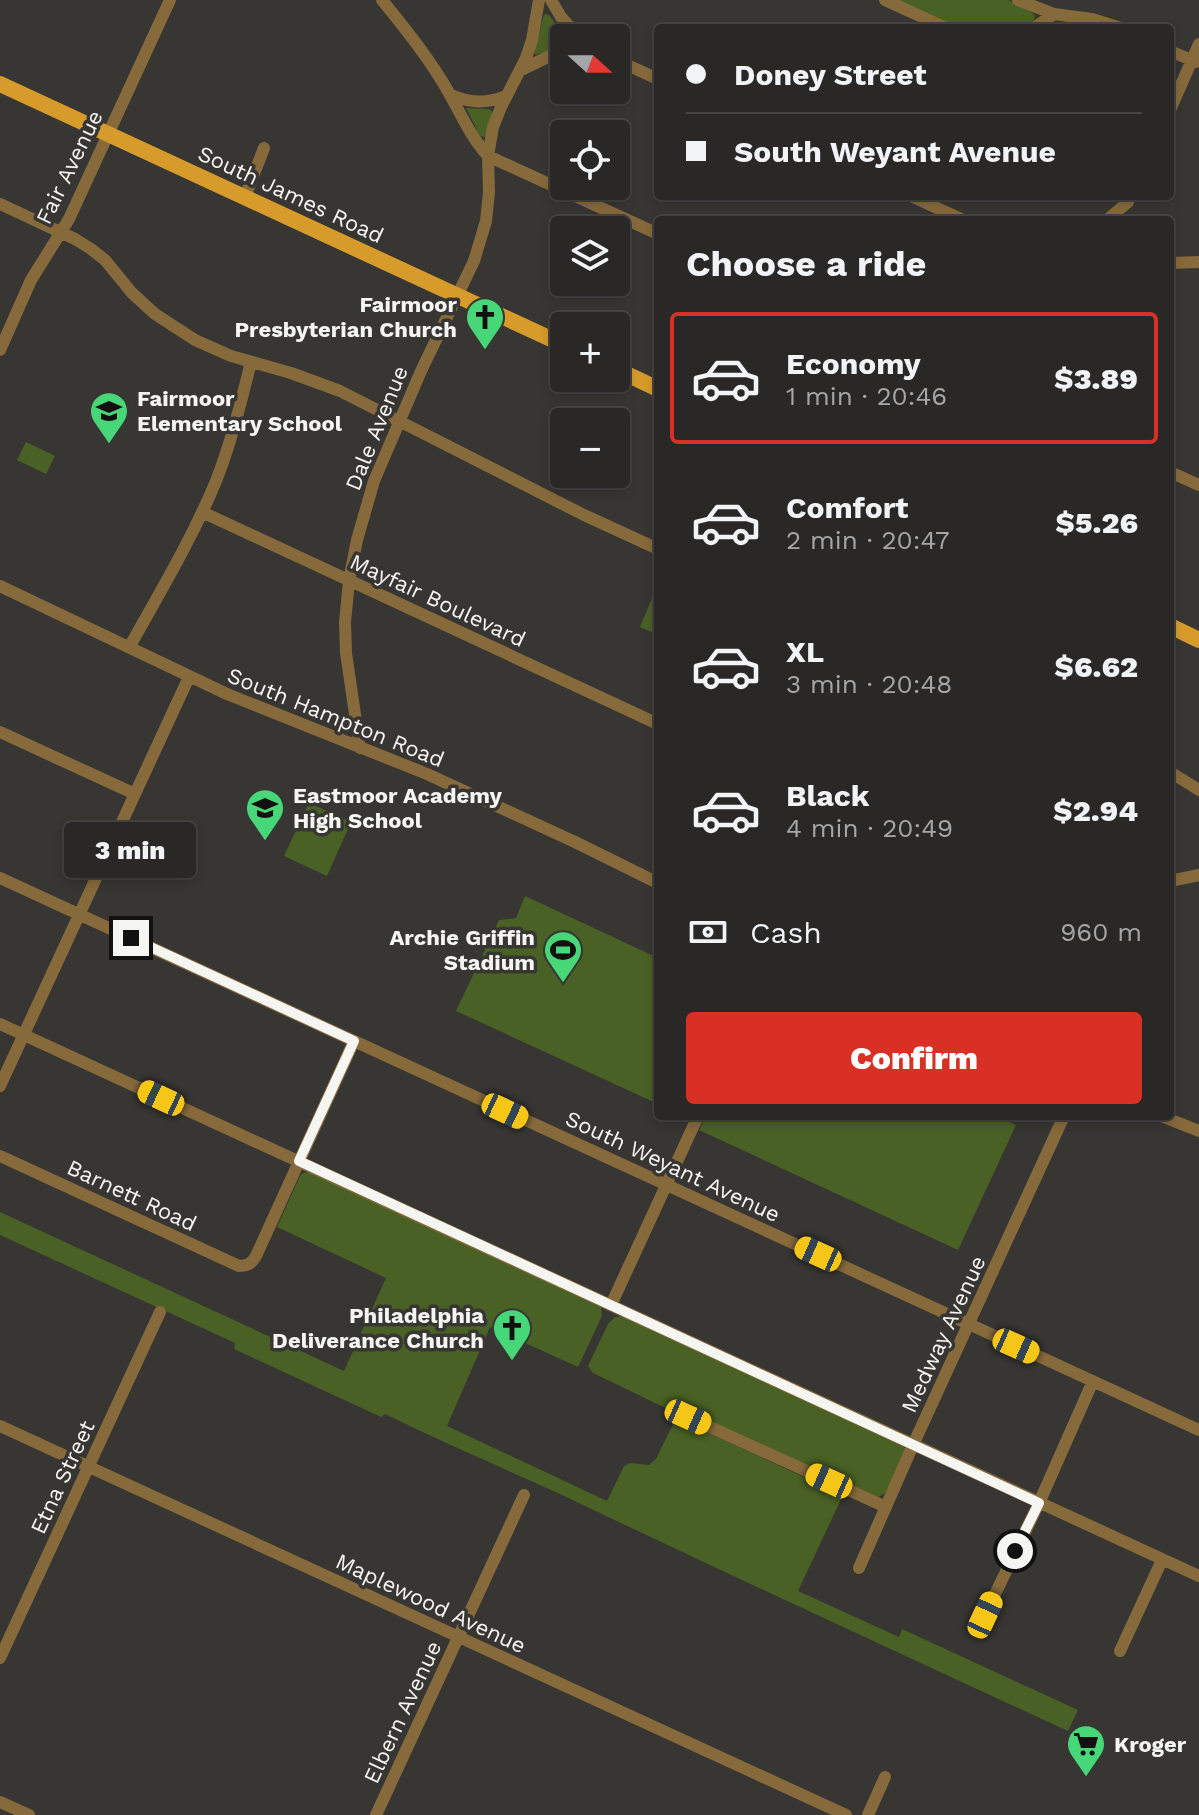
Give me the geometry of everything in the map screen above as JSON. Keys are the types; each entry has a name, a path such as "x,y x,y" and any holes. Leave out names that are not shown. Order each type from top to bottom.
{"main road":[{"name":"South James Road","path":"0,84 550,338"},
{"path":"630,375 654,385"},
{"path":"1174,628 1199,640"}],"street":[{"name":"Fair Avenue","path":"0,350 38,265 62,233 170,0"},
{"path":"382,0 417,44 488,156 654,232"},
{"name":"Dale Avenue","path":"360,748 346,653 345,622 357,540 368,497 399,422 474,261 486,221 488,156 493,127 532,40 539,0"},
{"path":"551,0 567,24"},
{"path":"885,0 937,24"},
{"path":"1018,0 1054,14 1108,24"},
{"path":"1040,24 1054,14"},
{"path":"1174,102 1195,62 1199,44"},
{"path":"1174,53 1195,62"},
{"path":"521,70 550,56"},
{"path":"630,66 654,77"},
{"path":"451,95 480,103 506,96"},
{"path":"245,197 264,148"},
{"path":"920,200 954,216"},
{"path":"1111,216 1128,200"},
{"path":"0,204 91,249 105,260 132,293 163,320 202,344 340,391 654,547"},
{"path":"1174,263 1199,262"},
{"path":"0,315 13,321"},
{"path":"130,646 179,559 216,480 251,362"},
{"path":"1174,474 1199,485"},
{"name":"Mayfair Boulevard","path":"202,512 654,722"},
{"name":"South Hampton Road","path":"0,586 189,677 427,774 654,881"},
{"path":"0,1086 189,677"},
{"path":"0,732 135,794"},
{"path":"1174,774 1199,790"},
{"path":"1174,880 1199,875"},
{"name":"South Weyant Avenue","path":"0,878 1199,1430"},
{"path":"0,1024 1199,1576"},
{"path":"299,1161 354,1041"},
{"path":"611,1305 696,1120"},
{"name":"Medway Avenue","path":"859,1568 1062,1120"},
{"path":"1171,1120 1199,1131"},
{"name":"Barnett Road","path":"0,1156 239,1266 249,1264 256,1256 299,1161"},
{"name":"Etna Street","path":"0,1658 160,1312"},
{"path":"985,1615 1093,1381"},
{"path":"688,1417 886,1507"},
{"name":"Maplewood Avenue","path":"0,1426 846,1815"},
{"name":"Elbern Avenue","path":"376,1815 524,1495"},
{"path":"1120,1651 1162,1560"},
{"path":"868,1815 885,1777"},
{"path":"0,1802 29,1815"}],"green space":[{"path":"896,0 1008,0 1030,10 1035,16 1029,24 948,24"},
{"path":"544,15 549,15 556,24 550,24 550,51 535,55 534,52"},
{"path":"466,108 490,109 493,113 485,137 480,136"},
{"path":"26,442 55,456 46,474 17,460"},
{"path":"654,594 654,633 640,627"},
{"path":"309,803 351,822 327,876 284,856"},
{"name":"Archie Griffin Stadium","path":"525,896 654,956 654,1102 456,1011 499,920 516,918"},
{"path":"704,1120 1005,1120 1016,1125 958,1250 699,1130"},
{"path":"310,1172 601,1307 602,1316 578,1367 490,1327 447,1426 607,1501 624,1466 631,1463 649,1465 656,1459 676,1418 843,1495 798,1591 899,1637 902,1629 1078,1710 1068,1731 562,1495 234,1349 235,1343 0,1235 0,1212 344,1371 386,1278 277,1227 300,1176"},
{"path":"623,1316 903,1446 905,1449 886,1493 878,1497 695,1414 695,1406 685,1402 678,1414 593,1373 588,1366 608,1324 615,1317"}],"place":[{"name":"Fairmoor Presbyterian Church","path":"485,351"},
{"name":"Fairmoor Elementary School","path":"109,445"},
{"name":"Eastmoor Academy High School","path":"265,842"},
{"name":"Archie Griffin Stadium","path":"563,984"},
{"name":"Philadelphia Deliverance Church","path":"512,1362"},
{"name":"Kroger","path":"1086,1778"}],"route":[{"path":"131,938 354,1041 299,1161 1039,1503 1015,1551"}]}
